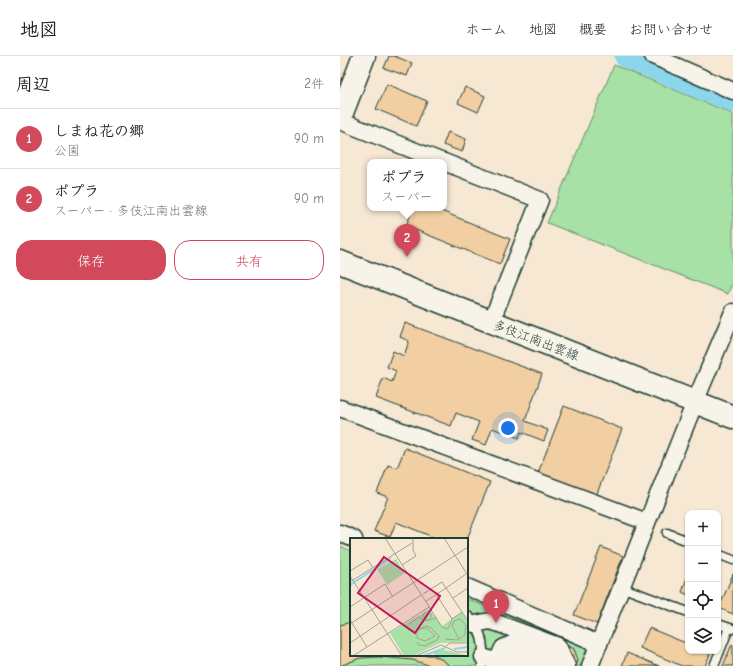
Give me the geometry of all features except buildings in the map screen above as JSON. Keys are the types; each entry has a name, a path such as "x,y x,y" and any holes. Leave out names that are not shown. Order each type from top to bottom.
{"main road":[{"path":"340,118 364,56"},
{"name":"多伎江南出雲線","path":"340,262 733,417"}],"street":[{"path":"654,56 733,91"},
{"path":"340,122 436,159"},
{"path":"447,163 540,200 491,322"},
{"path":"590,666 695,402 733,312"},
{"path":"340,408 647,522"},
{"path":"340,533 352,538"},
{"path":"468,587 599,644"},
{"path":"471,619 490,621 511,657"},
{"path":"511,657 529,636 558,646 557,665"},
{"path":"511,657 543,641"},
{"path":"511,657 531,650 548,657 557,665"}],"lane":[{"path":"667,533 685,540"},
{"path":"721,555 733,560"},
{"path":"622,587 685,611"},
{"path":"471,619 483,642 511,657"},
{"path":"714,666 731,629 721,625"}],"green space":[{"path":"614,65 733,114 733,280 728,294 547,223"},
{"path":"340,546 350,551 350,656 468,656 468,599 585,647 587,653 582,666 340,666"}],"waterway":[{"path":"627,56 733,100"}],"place":[{"name":"ポプラ","path":"407,257"},
{"name":"しまね花の郷","path":"496,623"}]}
